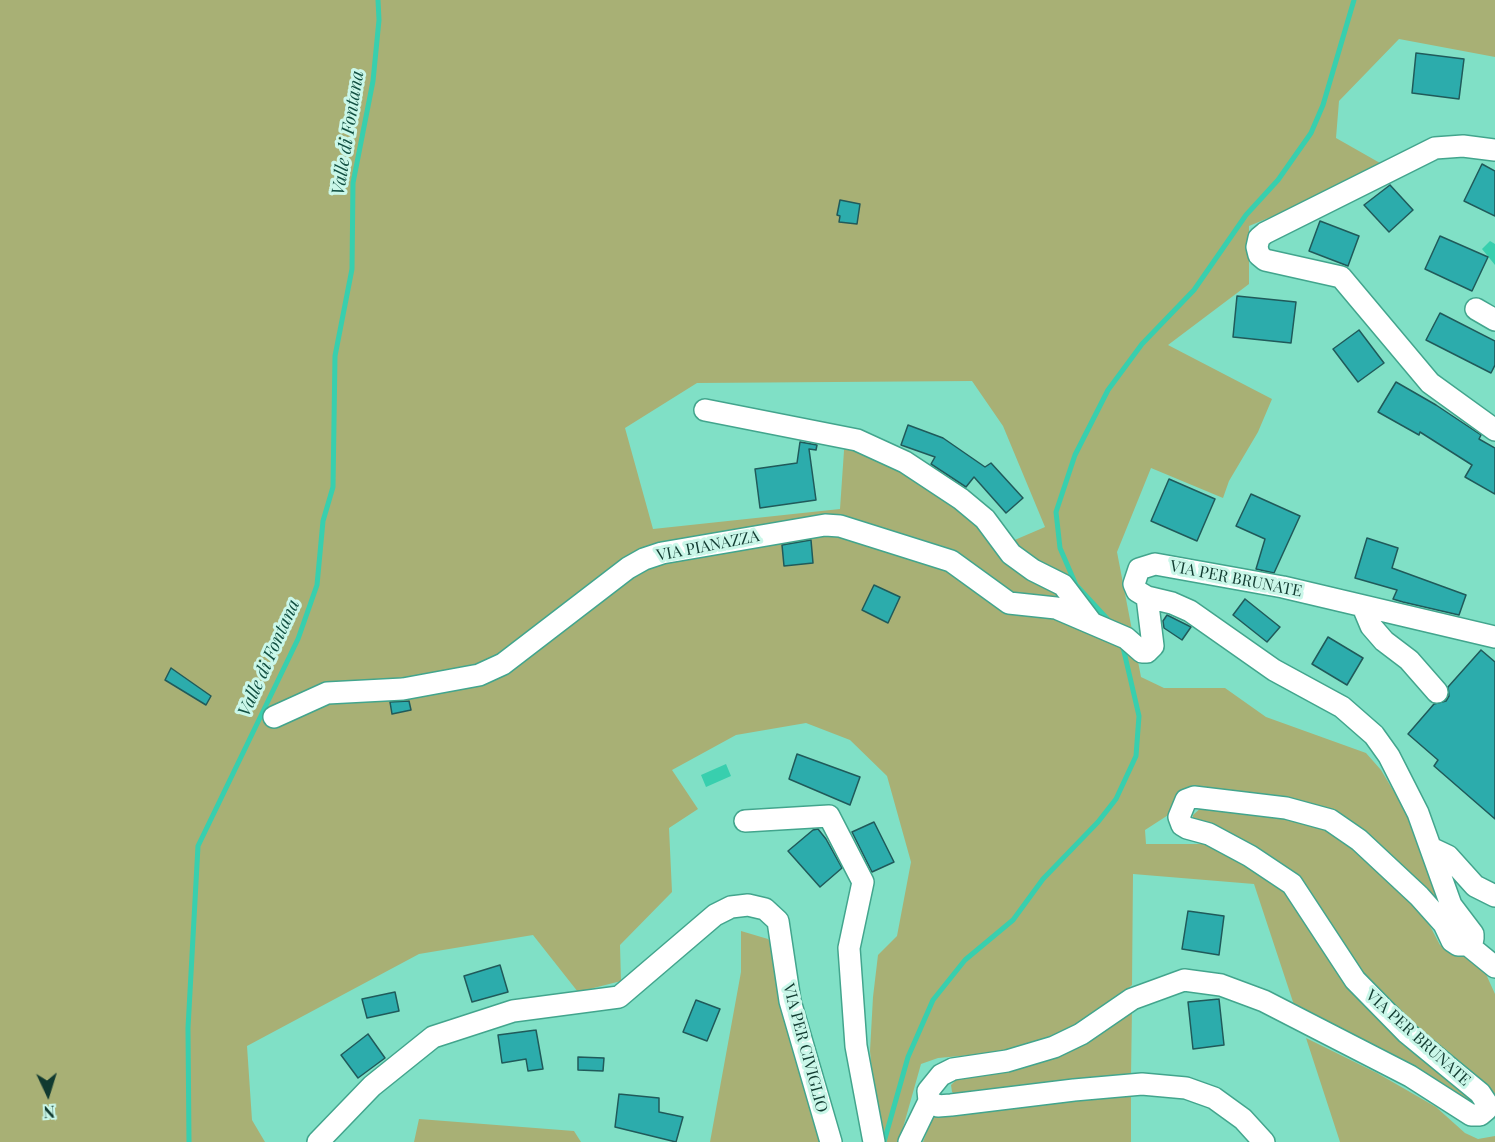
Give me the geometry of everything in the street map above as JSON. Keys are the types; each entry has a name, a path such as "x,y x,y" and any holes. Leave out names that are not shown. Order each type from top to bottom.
{"street":[{"path":"1495,150 1456,145 1435,148 1264,233 1259,238 1257,247 1260,255 1266,260 1341,277 1430,383 1495,430"},
{"path":"1476,309 1495,320"},
{"name":"VIA PIANAZZA","path":"705,410 857,440 905,462 961,499 985,519 1011,554 1033,570 1063,585 1109,630 1142,652 1151,651 1153,646 1147,597"},
{"name":"VIA PIANAZZA","path":"274,717 327,693 403,689 480,675 510,659 628,568 645,559 662,553 825,525 840,526 951,561 1009,603 1056,608 1109,630"},
{"name":"VIA PER BRUNATE","path":"1147,597 1137,591 1134,584 1139,569 1155,564 1283,587 1495,637"},
{"path":"1147,597 1172,603 1190,611 1274,670 1356,717 1389,756 1419,813 1451,905 1473,934 1473,939 1468,945 1495,967"},
{"path":"1363,607 1371,626 1409,660 1437,692"},
{"name":"VIA PER BRUNATE","path":"929,1101 928,1092 933,1083 953,1069 1007,1061 1054,1047 1081,1034 1132,999 1184,980 1202,980 1264,1001 1410,1076 1471,1115 1480,1115 1486,1110 1486,1102 1480,1093 1407,1033 1355,980 1292,884 1250,856 1209,834 1182,825 1181,808 1186,800 1194,797 1286,808 1330,820 1359,840 1419,896 1444,924 1452,941 1458,945 1468,945"},
{"path":"746,821 829,816 863,882 849,948 856,1046 874,1142"},
{"path":"1431,848 1448,856 1474,886 1495,896"},
{"name":"VIA PER CIVIGLIO","path":"318,1142 372,1086 433,1037 513,1011 620,997 715,915 730,907 748,905 765,909 778,921 790,1001 831,1142"},
{"path":"909,1142 929,1101 938,1106 951,1105 1142,1084 1174,1086 1214,1098 1243,1119 1264,1142"}],"shaded area":[{"path":"0,0 1495,0 1495,57 1399,39 1339,101 1336,138 1380,163 1307,202 1249,226 1249,284 1168,345 1272,399 1258,432 1229,481 1223,498 1151,468 1117,552 1141,677 1164,688 1225,688 1266,717 1366,753 1381,770 1408,815 1450,918 1364,837 1207,790 1145,830 1146,844 1203,844 1230,855 1283,890 1350,989 1476,1103 1472,1109 1297,1014 1254,884 1133,874 1132,985 1090,1019 1027,1050 938,1058 921,1064 899,1142 885,1142 878,1132 870,1051 873,997 878,955 897,936 911,862 887,776 850,740 806,723 736,735 672,770 698,809 669,828 672,892 620,945 621,981 578,992 533,935 419,954 247,1046 252,1120 265,1142 0,1142","holes":["972,381 1003,426 1045,527 1010,542 845,436 840,509 653,529 625,428 697,383"]},
{"path":"1490,241 1495,244 1495,265 1482,249"},
{"path":"726,764 731,776 706,787 701,775"},
{"path":"1203,806 1249,808 1328,827 1355,845 1413,904 1430,926 1440,945 1465,957 1485,972 1495,994 1495,1103 1359,978 1298,884 1193,820 1193,815"},
{"path":"741,931 768,939 777,952 824,1142 710,1142 741,972"},
{"path":"1132,1009 1131,1076 957,1096 952,1092 951,1085 956,1080 991,1072"},
{"path":"1306,1038 1377,1073 1436,1107 1465,1133 1478,1139 1495,1136 1495,1142 1340,1142"},
{"path":"1131,1087 1131,1142 923,1142 933,1116 1064,1099"},
{"path":"419,1119 574,1131 581,1142 414,1142"}],"building":[{"path":"1416,53 1464,59 1459,99 1412,93"},
{"path":"1482,164 1495,171 1495,216 1464,201"},
{"path":"1390,185 1413,210 1389,232 1364,205"},
{"path":"840,200 860,204 857,224 839,222 840,216 837,215"},
{"path":"1320,221 1359,236 1348,266 1309,251"},
{"path":"1440,236 1488,257 1472,291 1425,269"},
{"path":"1237,296 1296,302 1291,343 1233,337"},
{"path":"1440,313 1495,341 1495,365 1491,373 1426,340"},
{"path":"1359,330 1384,363 1358,382 1333,349"},
{"path":"1396,382 1481,435 1479,439 1495,448 1495,494 1465,477 1472,465 1420,432 1419,435 1378,412"},
{"path":"908,425 943,438 985,467 991,463 1023,498 1006,513 974,477 966,487 931,464 935,457 901,445"},
{"path":"800,442 817,445 816,450 809,449 816,500 760,508 755,469 797,463"},
{"path":"1169,479 1215,499 1197,541 1151,521"},
{"path":"1251,494 1300,516 1274,573 1256,569 1265,539 1236,526"},
{"path":"1367,538 1398,548 1392,568 1466,595 1459,615 1393,599 1397,590 1355,578"},
{"path":"811,540 813,563 784,566 782,545"},
{"path":"874,585 900,597 888,623 862,610"},
{"path":"1245,599 1280,627 1267,642 1233,615"},
{"path":"1167,615 1191,627 1182,640 1164,628 1163,621"},
{"path":"1328,637 1363,658 1347,685 1312,664"},
{"path":"1481,650 1495,662 1495,819 1434,766 1438,760 1408,734 1434,704 1446,701 1449,696 1448,687"},
{"path":"171,668 211,696 206,705 165,680"},
{"path":"409,701 411,710 392,714 390,702"},
{"path":"797,754 860,777 850,805 789,779"},
{"path":"874,822 894,862 872,872 852,832"},
{"path":"818,829 842,868 820,887 788,851 813,830"},
{"path":"1188,911 1224,916 1219,955 1182,949"},
{"path":"500,965 508,992 472,1002 464,976"},
{"path":"395,992 399,1011 367,1018 362,999"},
{"path":"1219,999 1224,1045 1193,1049 1188,1002"},
{"path":"696,1000 720,1009 707,1041 683,1032"},
{"path":"536,1030 543,1069 528,1071 526,1059 502,1063 498,1035"},
{"path":"368,1034 385,1058 358,1078 341,1055"},
{"path":"578,1057 604,1058 603,1071 578,1070"},
{"path":"619,1094 659,1098 659,1112 683,1117 676,1142 615,1127"}],"waterway":[{"name":"Valle di Fontana","path":"189,1142 188,1028 198,846 298,639 317,585 323,521 333,487 335,356 352,269 353,183 373,81 379,20 378,0"},
{"path":"1112,624 1076,585 1060,548 1056,512 1075,455 1108,390 1142,344 1194,290 1246,215 1278,180 1311,133 1323,105 1354,0"},
{"path":"884,1142 908,1057 933,1000 965,960 1013,920 1043,879 1098,822 1116,799 1136,756 1139,716 1122,643"}]}
